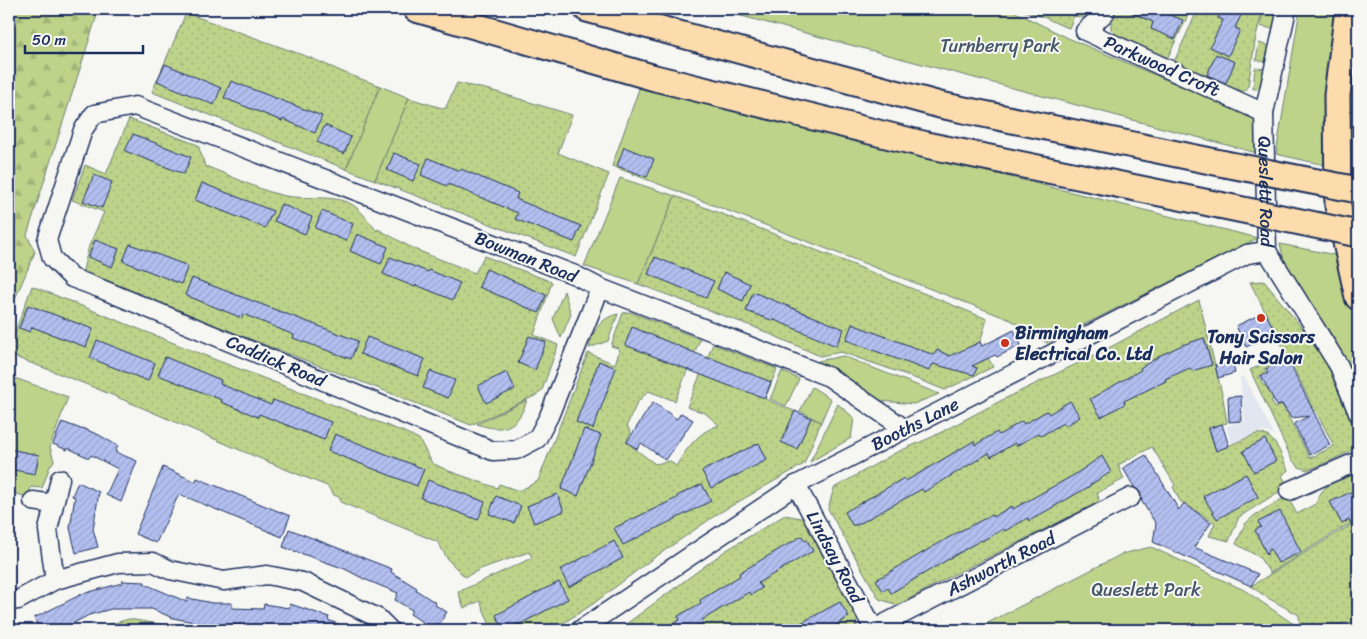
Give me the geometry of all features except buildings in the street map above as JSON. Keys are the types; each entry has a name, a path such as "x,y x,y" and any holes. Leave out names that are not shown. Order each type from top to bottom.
{"highway":[{"path":"416,9 655,78 932,146 1358,234"},
{"path":"587,9 940,105 1358,190"},
{"path":"1348,9 1337,95 1338,206 1358,296"}],"street":[{"name":"Queslett Road","path":"1286,9 1264,112 1267,251 1339,366 1358,413"},
{"name":"Parkwood Croft","path":"1105,13 1085,31 1264,112"},
{"name":"Bowman Road","path":"135,106 575,275 600,288 829,377 904,429"},
{"name":"Caddick Road","path":"135,106 94,114 83,130 47,240 52,258 72,278 108,291 493,452 516,450 537,439 549,416 600,288"},
{"name":"Booths Lane","path":"580,630 796,486 1247,254 1267,251"},
{"path":"1289,491 1358,461"},
{"path":"54,580 48,530 60,479"},
{"name":"Lindsay Road","path":"796,486 873,630"},
{"name":"Ashworth Road","path":"873,630 1131,497"},
{"path":"33,501 53,504"},
{"path":"9,601 18,600 54,580 118,563 153,562 170,570 224,581 267,575 303,582 378,618 390,630"}],"shaded area":[{"path":"1244,376 1274,435 1263,431 1231,443 1226,426 1245,421 1240,378"}],"green space":[{"path":"9,9 99,9 27,235 35,252 9,313"},
{"name":"Turnberry Park","path":"715,9 1009,9 1068,38 1256,118 1257,153"},
{"path":"1019,9 1097,9 1092,15 1087,17 1074,16 1069,28"},
{"path":"1112,9 1191,9 1167,59 1118,37 1111,29 1111,21 1116,11"},
{"path":"1198,9 1263,9 1246,90 1239,92 1173,64"},
{"path":"1300,9 1339,9 1329,166 1276,154"},
{"path":"1264,10 1276,15 1273,29 1260,26"},
{"path":"1358,11 1358,252 1345,157 1349,80"},
{"path":"186,13 311,58 380,86 346,169 152,92"},
{"path":"1259,43 1272,47 1270,63 1256,60"},
{"path":"1255,68 1269,69 1266,88 1253,89"},
{"path":"457,83 490,90 572,115 558,153 609,174 576,257 375,180 409,98 445,109"},
{"path":"380,86 409,98 375,180 346,169"},
{"path":"640,86 1258,238 1047,343 1011,320 612,166"},
{"path":"129,119 198,145 205,166 262,189 290,197 327,198 345,201 360,210 377,231 378,229 414,249 475,273 484,256 552,282 534,335 558,345 542,390 537,395 471,425 82,274 89,246 104,212 72,200 85,165 106,174"},
{"path":"620,178 675,196 638,284 584,266"},
{"path":"675,196 839,259 987,319 980,342 993,367 945,390 841,352 820,356 754,327 638,284"},
{"path":"1280,244 1340,256 1358,325 1358,396 1336,341 1286,269"},
{"path":"1264,281 1319,349 1326,361 1355,432 1356,443 1349,452 1307,470 1299,467 1292,460 1250,370 1280,356 1281,361 1264,369 1266,373 1259,376 1264,386 1272,383 1278,397 1271,400 1275,408 1282,405 1286,412 1310,401 1250,282","holes":["1313,406 1334,446 1310,458 1288,416"]},
{"path":"32,286 216,360 404,432 419,439 432,463 497,488 499,484 519,491 538,481 588,353 615,364 619,352 618,348 611,346 623,313 630,312 700,339 675,401 648,391 637,403 627,425 631,433 626,442 655,464 670,461 676,466 699,436 719,425 705,413 687,407 713,344 777,369 765,399 821,422 804,464 719,513 565,622 547,630 492,630 480,601 464,608 458,592 532,558 529,552 483,568 465,577 448,560 438,542 340,502 341,498 334,495 327,486 129,402 9,355 9,349"},
{"path":"564,291 571,314 561,338 553,319"},
{"path":"1199,300 1223,398 1227,423 1208,428 1216,451 1256,434 1268,436 1273,440 1288,470 1282,476 1288,486 1239,517 1229,541 1209,536 1215,523 1180,501 1173,487 1175,485 1152,447 1118,465 1124,479 1097,493 1099,499 1097,503 951,576 898,605 879,599 828,509 834,488 895,453 932,437 1002,400 1099,353"},
{"path":"618,314 608,341 589,348 598,326 606,319"},
{"path":"843,356 939,394 914,404 882,401 818,361"},
{"path":"782,371 799,379 786,406 770,399"},
{"path":"9,376 68,397 50,447 54,461 50,466 42,488 31,487 28,497 9,492"},
{"path":"812,387 831,399 821,422 800,411"},
{"path":"527,400 519,417 508,426 495,428 477,424"},
{"path":"838,404 854,418 851,438 810,462"},
{"path":"1358,473 1358,519 1270,573 1259,557 1236,544 1245,524 1255,515 1287,496 1297,514 1317,503 1319,496 1327,486"},
{"path":"785,515 806,519 859,612 855,630 618,630 725,551"},
{"path":"1352,524 1358,532 1358,622 1300,629 1299,615 1266,597 1251,586"},
{"name":"Queslett Park","path":"1151,547 1244,590 1295,625 1295,630 974,630 1122,554"},
{"path":"129,619 195,630 90,630"}],"place":[{"name":"Tony Scissors Hair Salon","path":"1261,318"},
{"name":"Birmingham Electrical Co. Ltd","path":"1005,343"}]}
